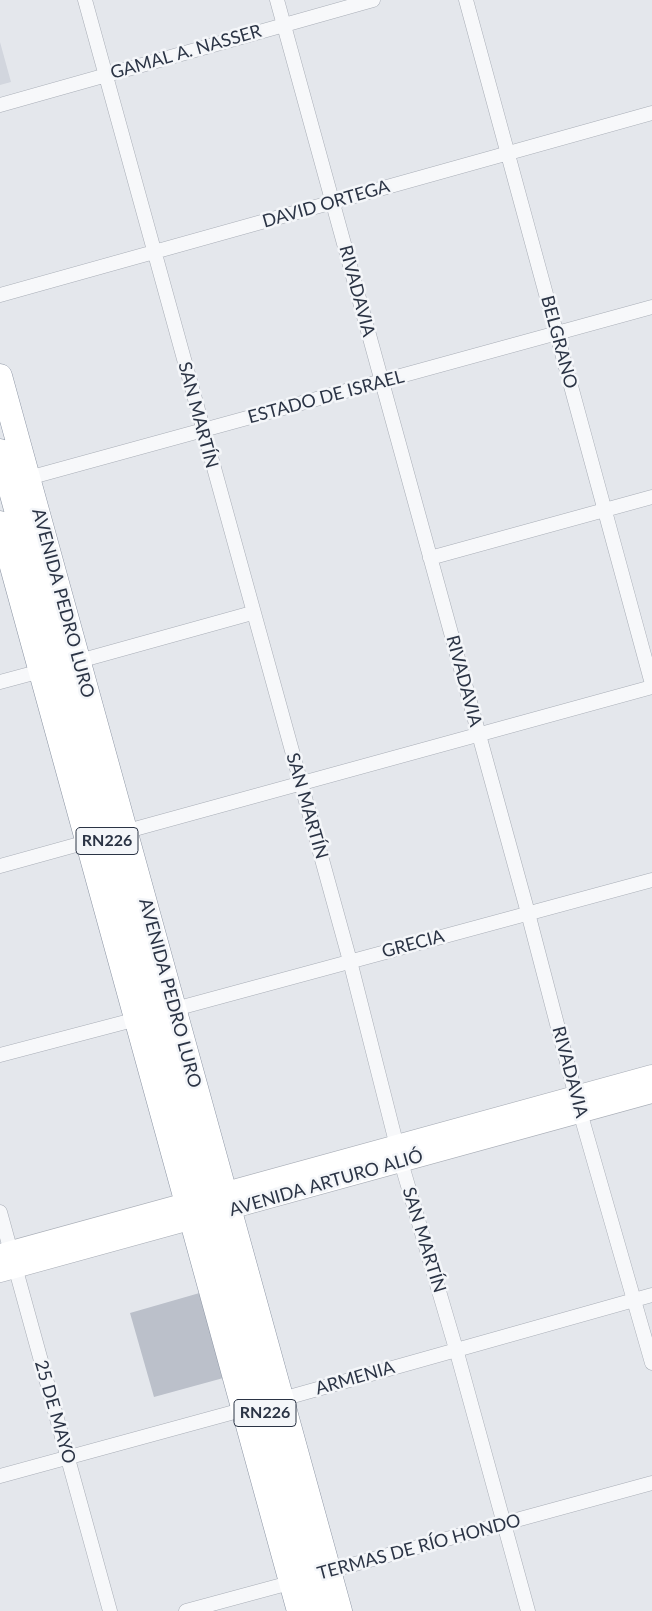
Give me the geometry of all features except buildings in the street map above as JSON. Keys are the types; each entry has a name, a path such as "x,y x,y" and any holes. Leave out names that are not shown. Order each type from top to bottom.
{"highway":[{"name":"AVENIDA PEDRO LURO","path":"0,376 12,482 319,1611"},
{"name":"AVENIDA PEDRO LURO","path":"0,451 79,661 137,1019 209,1207"},
{"name":"AVENIDA PEDRO LURO","path":"0,523 41,671 175,1009 209,1207 310,1577 340,1611"},
{"name":"AVENIDA PEDRO LURO","path":"300,1611 310,1577"}],"main road":[{"name":"AVENIDA ARTURO ALIÓ","path":"6,1261 209,1207 578,1104 652,1075"},
{"name":"AVENIDA ARTURO ALIÓ","path":"578,1104 652,1092"}],"street":[{"name":"SAN MARTÍN","path":"85,0 252,613 350,961 399,1154 456,1349 528,1611"},
{"name":"RIVADAVIA","path":"277,0 528,913 578,1104 652,1363"},
{"name":"GAMAL A. NASSER","path":"0,105 373,0"},
{"name":"BELGRANO","path":"466,0 652,686"},
{"name":"DAVID ORTEGA","path":"0,295 652,113"},
{"name":"ESTADO DE ISRAEL","path":"12,482 652,307"},
{"path":"430,558 652,497"},
{"path":"79,661 252,613"},
{"path":"0,682 41,671"},
{"path":"0,866 652,686"},
{"name":"GRECIA","path":"175,1009 652,880"},
{"path":"0,1055 137,1019"},
{"name":"25 DE MAYO","path":"0,1212 6,1261 68,1457 110,1611"},
{"name":"ARMENIA","path":"0,1476 652,1295"},
{"name":"TERMAS DE RÍO HONDO","path":"186,1611 652,1483"}],"shaded area":[{"path":"0,42 11,82 0,85"}]}
